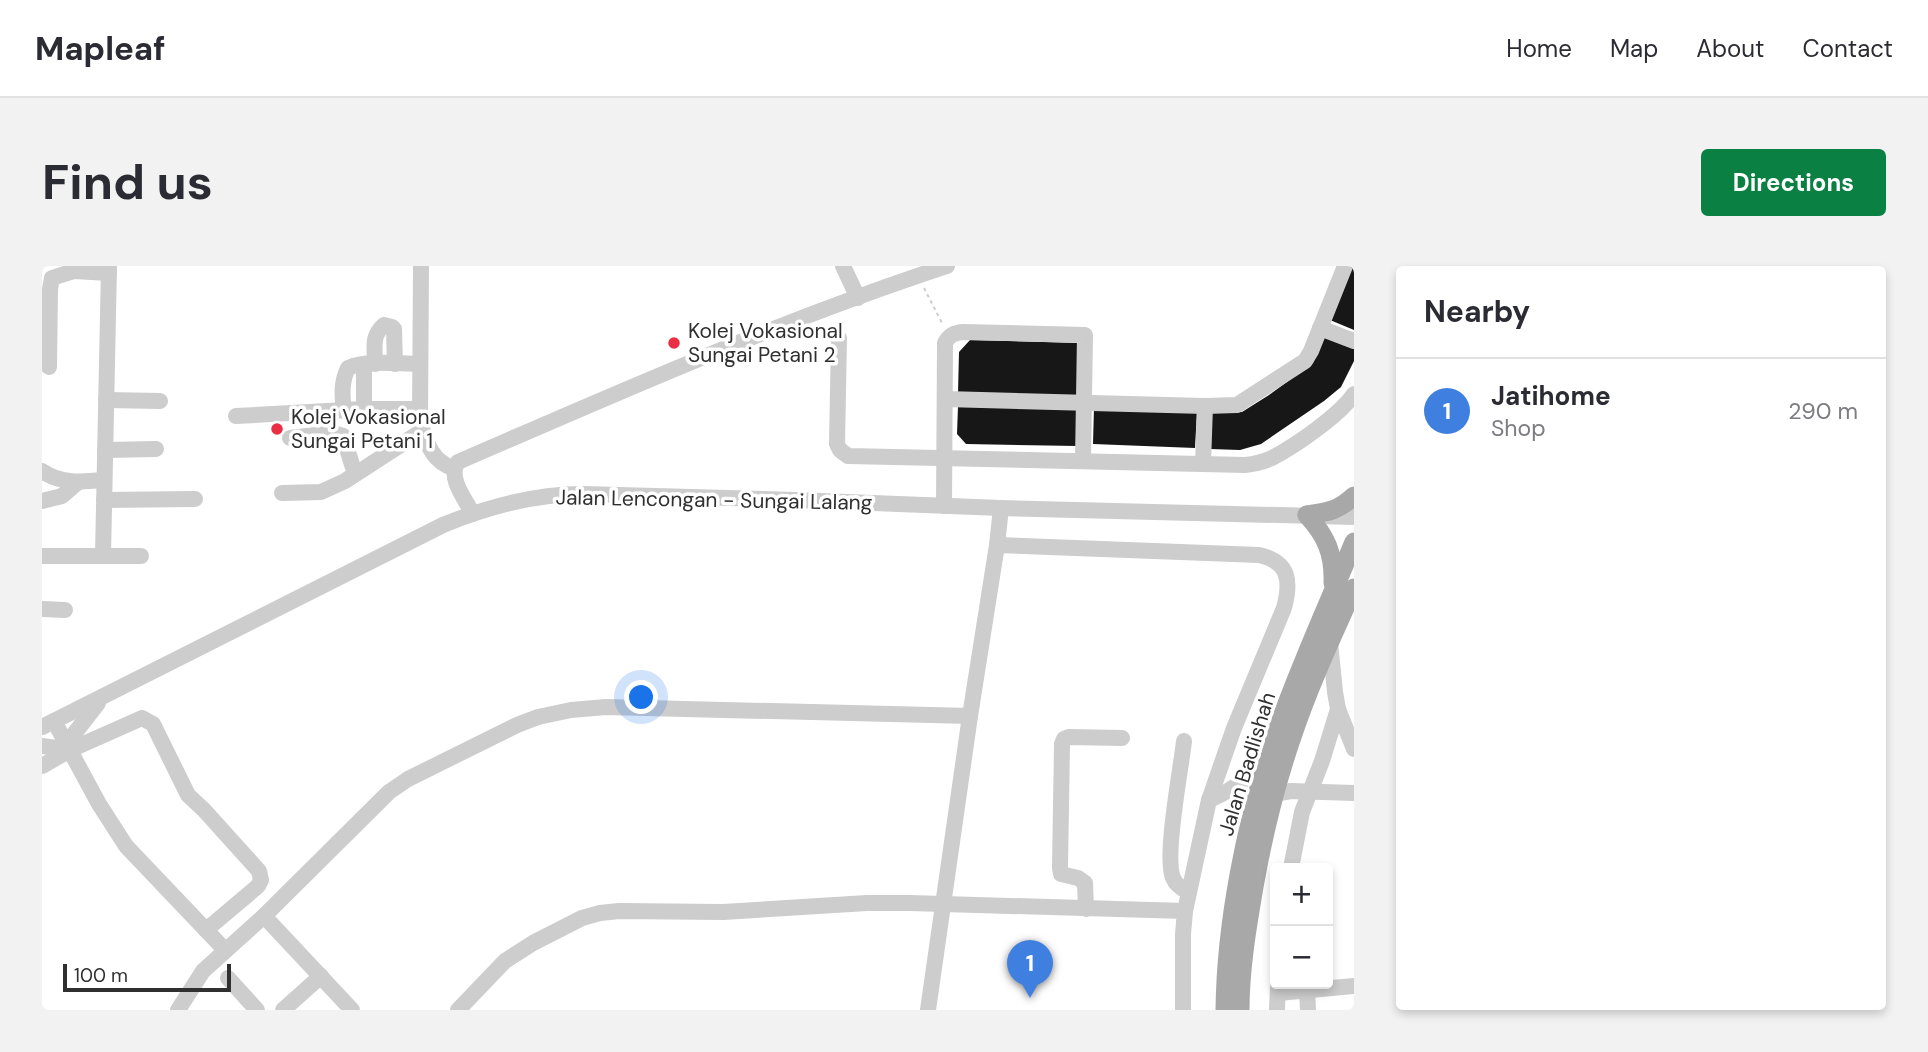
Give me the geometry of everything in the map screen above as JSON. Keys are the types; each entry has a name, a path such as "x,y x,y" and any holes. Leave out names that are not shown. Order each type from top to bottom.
{"main road":[{"path":"1307,515 1331,512 1354,496"},
{"path":"1307,515 1322,531 1331,551 1333,592"},
{"name":"Jalan Badlishah","path":"1225,1010 1225,984 1245,845 1273,742 1354,542"},
{"name":"Jalan Badlishah","path":"1240,1010 1249,916 1263,836 1274,794 1293,734 1354,588"}],"street":[{"path":"421,266 422,431 434,456 443,465 453,468"},
{"path":"843,266 858,298"},
{"path":"472,514 454,477 453,468 458,462 683,365 947,266"},
{"path":"945,400 1205,407 1237,405 1305,361 1345,266"},
{"path":"49,367 52,278 74,271 109,269 103,556"},
{"path":"365,410 374,340 384,325 394,329 395,364"},
{"path":"1320,328 1354,341"},
{"path":"944,506 945,343 948,337 955,333 1084,335 1083,460"},
{"path":"839,338 837,444 848,456 1245,465 1270,458 1334,416 1354,394"},
{"path":"344,411 342,392 348,368 370,364 420,365"},
{"path":"106,400 160,401"},
{"path":"1203,464 1205,407"},
{"path":"236,416 420,409"},
{"path":"282,493 321,492 355,474 422,431"},
{"path":"290,438 334,432 343,436 355,474"},
{"path":"105,450 156,450"},
{"path":"42,471 51,477 77,483 104,480"},
{"path":"42,501 62,496 77,483"},
{"name":"Jalan Lencongan - Sungai Lalang","path":"48,724 426,534 472,514 545,496 571,494 808,500 1354,517"},
{"path":"104,500 195,499"},
{"path":"928,1010 1001,508"},
{"path":"997,545 1259,555 1272,559 1285,571 1288,590 1284,608 1234,728 1209,800 1185,911 1183,1010"},
{"path":"42,556 141,556"},
{"path":"42,609 65,610"},
{"path":"1330,642 1338,709 1354,749"},
{"path":"68,748 88,715 105,696"},
{"path":"178,1010 203,971 264,916 389,792 408,779 538,717 571,710 606,707 970,716"},
{"path":"1292,863 1299,822 1338,709"},
{"path":"42,766 68,748 142,718 153,724 188,795 259,870 261,880 258,886 206,930"},
{"path":"48,724 68,748 126,846 225,950"},
{"path":"1086,909 1085,883 1078,878 1062,874 1060,868 1062,744 1069,737 1122,738"},
{"path":"1184,741 1171,837 1170,866 1173,879 1181,889 1189,892"},
{"path":"1209,800 1231,792 1251,774 1273,742"},
{"path":"42,746 68,748"},
{"path":"1274,794 1291,791 1354,793"},
{"path":"457,1010 505,961 582,918 600,913 723,912 910,902 1185,911"},
{"path":"264,916 352,1010"},
{"path":"283,1010 321,976"},
{"path":"228,978 257,1010"},
{"path":"1292,989 1354,986"},
{"path":"1277,1010 1278,989"},
{"path":"1307,990 1308,1010"}],"path":[{"path":"915,276 930,297 948,337"}],"building":[{"path":"1351,266 1354,266 1354,330 1330,320"},
{"path":"1324,334 1354,346 1354,361 1341,387 1261,444 1240,450 1210,449 1212,411 1242,412 1269,395 1313,363"},
{"path":"970,340 1078,343 1077,396 958,393 959,352"},
{"path":"958,406 1078,408 1077,446 966,444 957,434"},
{"path":"1094,407 1197,411 1195,448 1093,444"}],"place":[{"name":"Kolej Vokasional Sungai Petani 2","path":"674,343"},
{"name":"Kolej Vokasional Sungai Petani 1","path":"277,429"},
{"name":"Jatihome","path":"1030,998"}]}
